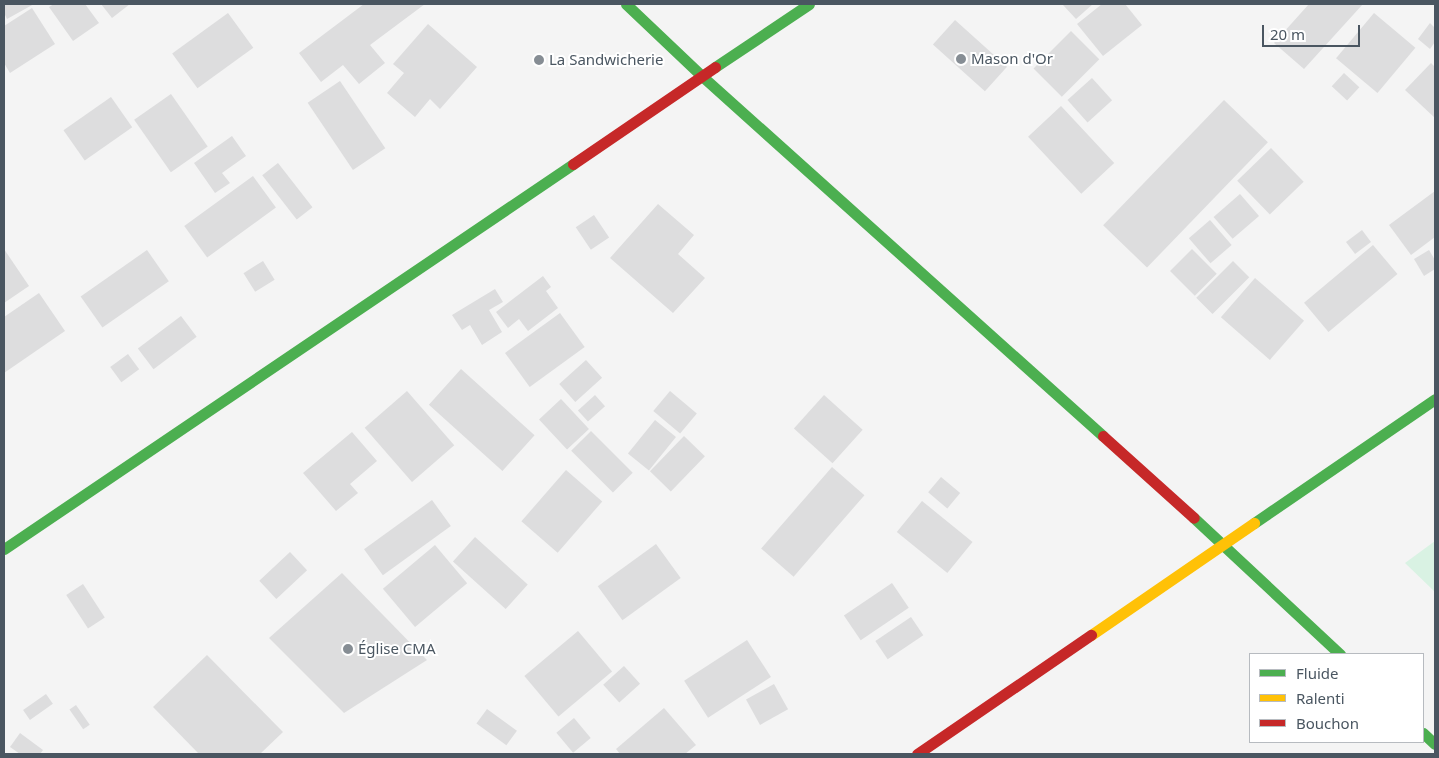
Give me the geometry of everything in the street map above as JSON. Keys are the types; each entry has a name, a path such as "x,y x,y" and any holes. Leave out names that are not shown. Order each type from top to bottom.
{"street":[{"path":"626,4 703,77 1223,544 1339,653"},
{"path":"4,549 809,4"},
{"path":"917,754 1435,398"},
{"path":"1424,734 1435,744"}],"green space":[{"path":"1435,541 1435,592 1405,563"}],"building":[{"path":"4,4 34,4 7,19 4,13"},
{"path":"54,4 85,4 99,23 73,41 49,7"},
{"path":"101,4 130,4 112,18"},
{"path":"364,4 425,4 370,45 385,63 359,84 343,65 321,82 299,53"},
{"path":"1093,4 1076,19 1063,5"},
{"path":"1102,4 1125,4 1142,25 1103,56 1077,24"},
{"path":"1309,4 1363,4 1304,69 1274,43"},
{"path":"32,8 55,44 10,73 4,63 4,26"},
{"path":"228,13 253,48 197,88 172,54"},
{"path":"1374,13 1415,48 1377,93 1336,58"},
{"path":"955,20 1007,67 985,91 933,45"},
{"path":"1430,23 1435,28 1435,42 1430,49 1418,39"},
{"path":"428,24 477,67 440,109 430,99 415,117 387,93 404,73 393,64"},
{"path":"1071,31 1099,59 1062,97 1034,68"},
{"path":"1431,63 1435,67 1435,118 1405,90"},
{"path":"1344,73 1359,87 1347,100 1332,86"},
{"path":"1092,78 1112,100 1088,122 1067,100"},
{"path":"340,81 385,148 353,170 308,103"},
{"path":"171,94 208,146 171,172 134,120"},
{"path":"111,97 132,127 85,161 63,130"},
{"path":"1224,100 1268,142 1147,268 1103,225"},
{"path":"1061,106 1114,163 1081,194 1028,137"},
{"path":"232,136 246,156 222,173 230,183 215,193 194,163"},
{"path":"1271,148 1304,182 1270,214 1237,181"},
{"path":"278,163 312,207 297,219 262,175"},
{"path":"253,176 276,208 207,258 184,226"},
{"path":"1435,191 1435,237 1411,255 1389,225"},
{"path":"1240,194 1259,216 1233,239 1214,217"},
{"path":"658,204 694,235 678,254 705,278 673,313 610,258"},
{"path":"594,215 609,237 591,250 576,227"},
{"path":"1210,220 1232,245 1211,263 1189,238"},
{"path":"1362,230 1371,242 1355,254 1346,242"},
{"path":"1373,245 1397,274 1328,332 1304,303"},
{"path":"4,249 29,286 4,303"},
{"path":"1192,249 1217,274 1195,296 1170,271"},
{"path":"147,250 169,281 102,328 81,296"},
{"path":"1429,250 1435,260 1435,269 1424,276 1414,259"},
{"path":"263,261 275,280 255,292 243,273"},
{"path":"1233,261 1249,277 1212,314 1196,298"},
{"path":"543,276 551,287 546,291 558,308 528,331 519,319 508,328 496,312"},
{"path":"1255,278 1304,321 1270,360 1221,317"},
{"path":"495,289 503,302 489,310 502,332 482,345 470,325 462,330 452,315"},
{"path":"39,293 65,331 4,373 4,317"},
{"path":"560,313 585,347 530,387 505,353"},
{"path":"181,316 197,337 154,369 138,348"},
{"path":"128,354 139,369 121,382 110,367"},
{"path":"586,360 602,378 575,402 559,384"},
{"path":"461,369 535,435 502,471 429,405"},
{"path":"407,391 454,445 412,482 365,428"},
{"path":"670,391 697,413 680,433 653,411"},
{"path":"595,395 605,406 588,422 578,410"},
{"path":"824,395 863,430 833,463 794,428"},
{"path":"561,399 589,429 567,449 539,419"},
{"path":"655,420 676,437 649,470 628,453"},
{"path":"591,431 633,473 613,493 571,451"},
{"path":"352,432 377,461 350,484 358,493 336,511 303,473"},
{"path":"684,436 705,456 671,491 650,471"},
{"path":"832,467 864,495 794,577 761,549"},
{"path":"566,470 602,501 558,553 521,521"},
{"path":"941,477 960,493 947,508 928,492"},
{"path":"432,500 451,526 383,575 364,549"},
{"path":"922,501 973,542 947,573 897,532"},
{"path":"475,537 528,585 506,609 453,562"},
{"path":"656,544 681,578 622,620 598,586"},
{"path":"435,545 467,583 415,627 383,589"},
{"path":"290,552 307,570 276,599 259,581"},
{"name":"Église CMA","path":"342,573 427,660 344,713 269,638"},
{"path":"892,583 909,608 861,640 844,615"},
{"path":"83,584 105,618 88,628 66,595"},
{"path":"911,617 923,635 888,659 875,641"},
{"path":"578,631 612,672 558,717 524,676"},
{"path":"747,640 771,677 708,718 684,681"},
{"path":"207,655 283,732 260,754 199,754 153,707"},
{"path":"624,666 640,684 619,703 603,685"},
{"path":"774,684 788,709 760,725 746,700"},
{"path":"46,694 53,704 30,720 23,710"},
{"path":"76,705 90,725 83,729 69,710"},
{"path":"664,708 696,745 685,754 620,754 616,749"},
{"path":"487,709 517,731 506,745 476,724"},
{"path":"574,718 591,738 573,753 556,733"},
{"path":"20,733 43,750 40,754 20,754 10,747"}],"traffic: fast":[{"path":"626,4 703,77 1103,436"},
{"path":"715,67 809,4"},
{"path":"4,549 573,164"},
{"path":"1254,523 1435,399"},
{"path":"1194,518 1339,653"},
{"path":"1424,734 1435,744"}],"traffic: slow":[{"path":"1091,635 1254,523"}],"traffic: jam":[{"path":"573,164 715,67"},
{"path":"1103,436 1194,518"},
{"path":"917,754 1091,635"}],"place":[{"name":"Mason d'Or","path":"961,59"},
{"name":"La Sandwicherie","path":"539,60"},
{"name":"Église CMA","path":"348,649"}]}
